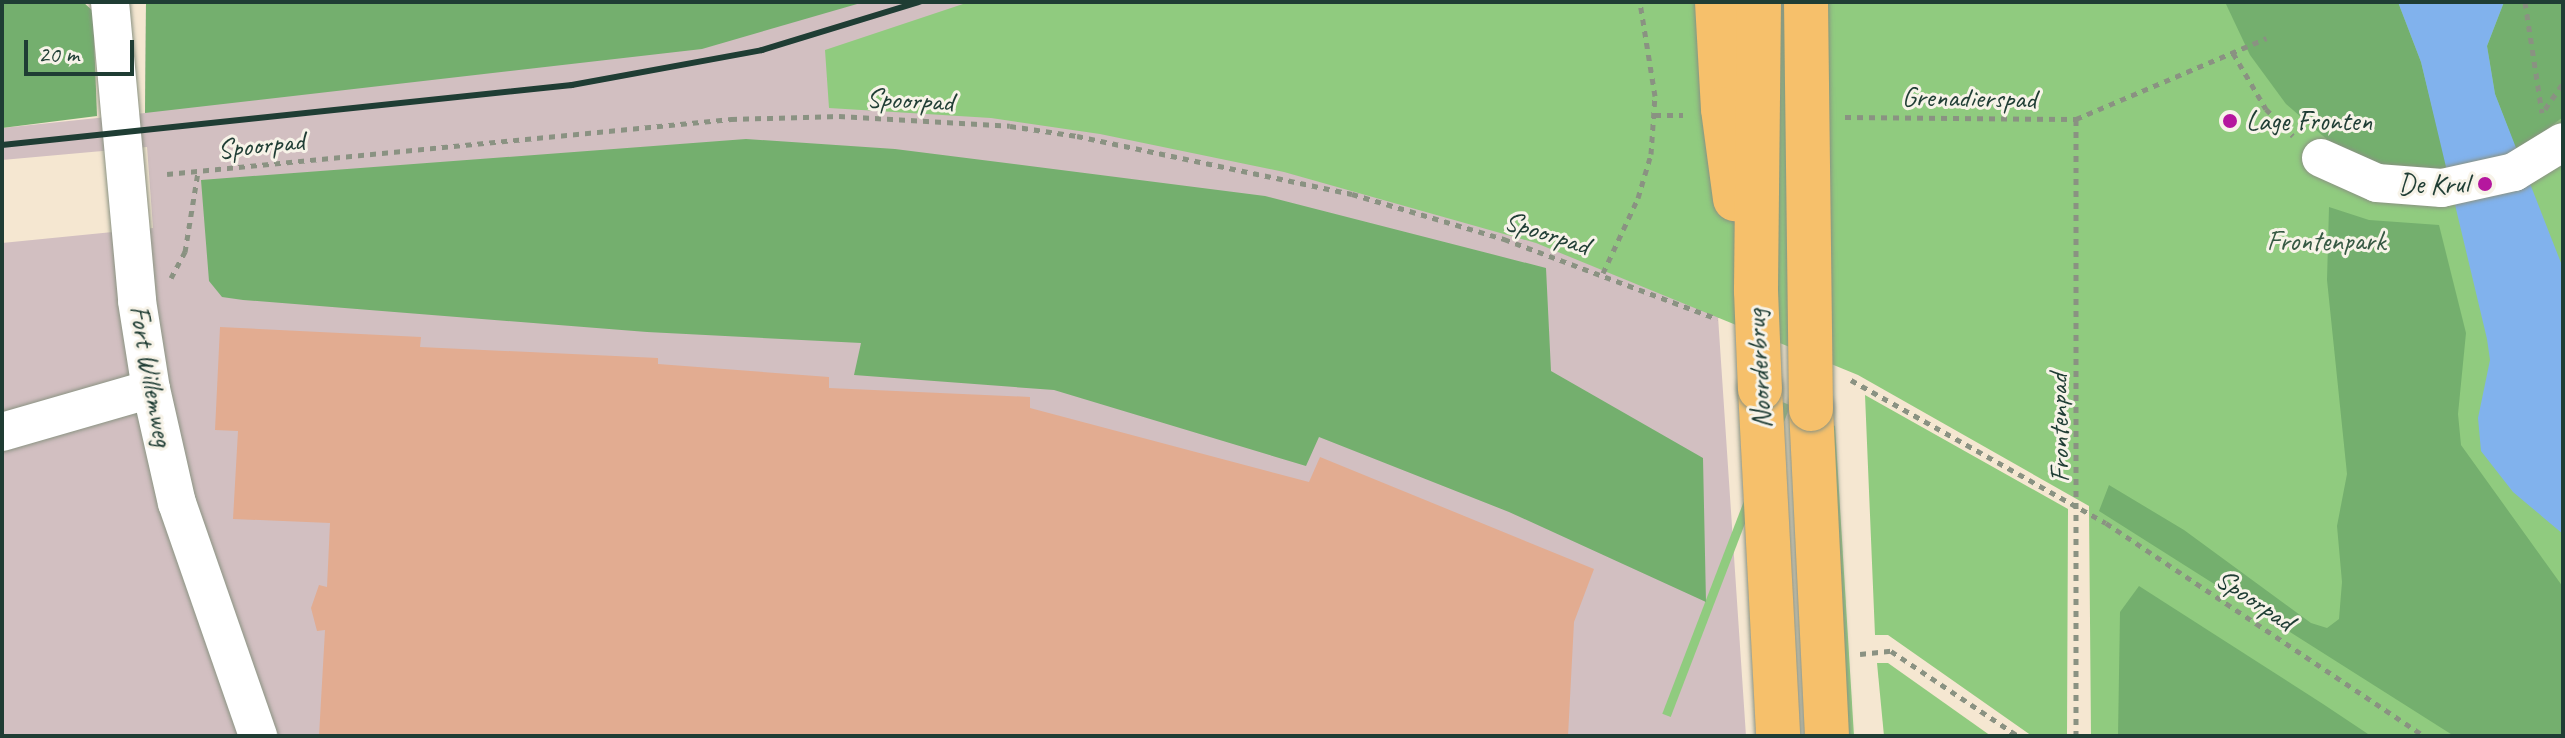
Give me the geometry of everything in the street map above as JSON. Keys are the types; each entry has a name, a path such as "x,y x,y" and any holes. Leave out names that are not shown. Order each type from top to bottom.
{"main road":[{"path":"1717,2 1729,163 1756,291"},
{"name":"Noorderbrug","path":"1759,2 1756,291 1778,736"},
{"name":"Noorderbrug","path":"1806,2 1811,409 1827,736"}],"street":[{"name":"Fort Willemweg","path":"110,2 137,301 151,389 177,503 258,736"},
{"path":"2321,158 2377,183 2442,188 2514,172 2563,142"},
{"path":"2,432 151,389"}],"path":[{"path":"1640,2 1655,115 1686,115"},
{"path":"2525,2 2542,113 2563,83"},
{"name":"Grenadierspad","path":"1842,117 2076,119 2267,38"},
{"path":"2233,53 2266,109 2291,134"},
{"name":"Spoorpad","path":"167,174 731,119 941,120 1077,136 1292,180 1405,209 1603,273 1638,198 1655,115"},
{"name":"Frontenpad","path":"2076,119 2080,509 2076,736"},
{"name":"Spoorpad","path":"137,301 169,281 179,267 198,172"},
{"name":"Spoorpad","path":"2064,498 2424,736"},
{"path":"1859,654 1891,651 2018,736"}],"shaded area":[{"path":"146,2 1697,2 1746,736 2,736 2,243 153,228 147,147 2,160 2,128 145,113"}],"green space":[{"path":"2,2 83,2 93,11 97,116 2,128"},
{"path":"146,2 864,2 702,49 145,113"},
{"name":"Frontenpark","path":"969,2 2563,2 2563,736 2091,736 2089,506 1858,375 1536,243 1284,172 1100,134 991,118 829,108 825,50"},
{"path":"2225,2 2398,2 2421,62 2448,171 2402,170 2363,160 2330,142 2286,104 2250,55"},
{"path":"2504,2 2563,2 2563,117 2517,152 2495,94 2487,46"},
{"path":"746,139 895,149 1265,196 1546,268 1551,371 1703,458 1706,602 1509,512 1319,437 1306,466 1054,390 854,375 861,343 647,332 243,300 222,297 209,281 201,180"},
{"path":"2329,207 2369,220 2439,225 2466,333 2458,414 2461,445 2563,587 2563,736 2454,736 2099,511 2109,485 2184,530 2311,623 2327,628 2339,619 2342,582 2337,526 2347,474 2327,280"},
{"path":"1865,395 2068,509 2067,736 2032,736 1888,635 1875,635"},
{"path":"1782,402 1790,405 1671,717 1662,714"},
{"path":"1830,424 1835,426 1854,736 1845,736"},
{"path":"2139,586 2371,736 2118,736 2120,612"},
{"path":"1877,663 1888,663 1991,736 1884,736"}],"water":[{"path":"2398,2 2504,2 2487,46 2495,94 2563,268 2563,534 2513,492 2481,451 2478,418 2490,360 2487,339 2421,62"}],"building":[{"path":"220,327 421,337 420,347 658,358 658,364 829,377 829,388 1030,397 1030,408 1309,482 1320,457 1594,569 1574,622 1568,736 319,736 325,630 317,631 311,608 319,585 327,587 330,523 233,519 238,431 215,430"}],"railway":[{"path":"2,145 572,85 762,50 919,2"}],"place":[{"name":"Lage Fronten","path":"2230,121"},
{"name":"De Krul","path":"2485,184"}]}
